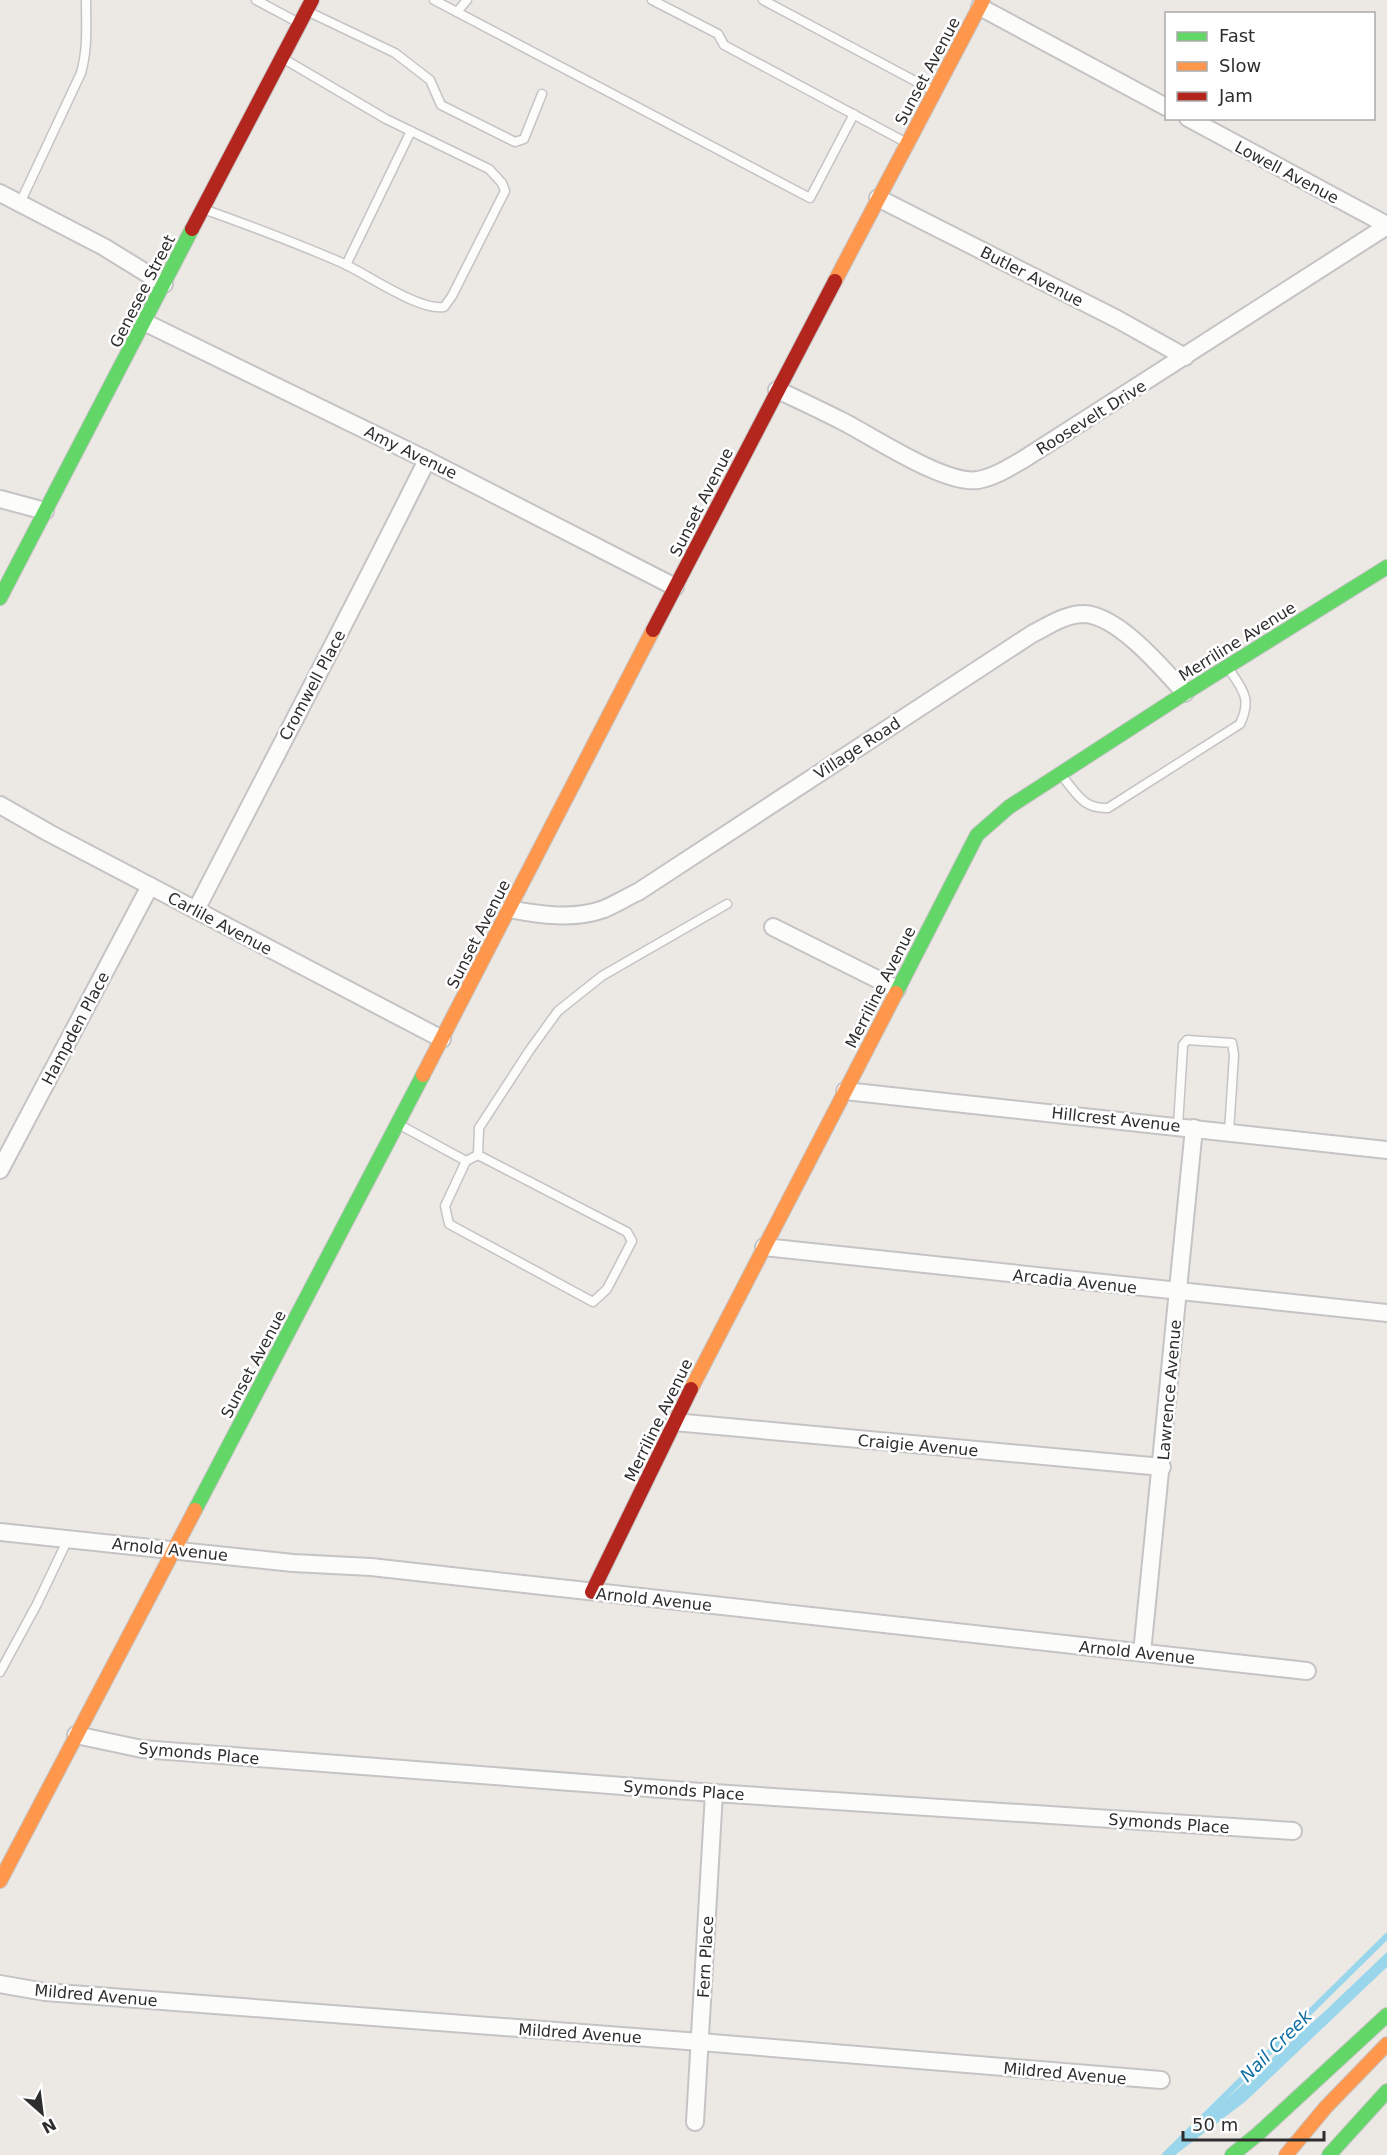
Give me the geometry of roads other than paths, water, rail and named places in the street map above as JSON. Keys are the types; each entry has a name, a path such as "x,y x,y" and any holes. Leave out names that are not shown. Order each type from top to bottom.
{"main road":[{"name":"Sunset Avenue","path":"0,1881 442,1040 777,390 981,3"},
{"name":"Genesee Street","path":"0,598 306,11"},
{"name":"Merriline Avenue","path":"592,1592 674,1422 978,835 1009,807 1185,693 1387,567"},
{"path":"1232,2155 1258,2134 1387,2015"},
{"path":"1286,2155 1326,2107 1387,2044"},
{"path":"1329,2155 1387,2091"}],"street":[{"path":"981,3 1165,106"},
{"name":"Lowell Avenue","path":"1192,120 1387,226"},
{"path":"0,193 104,247 164,284"},
{"name":"Butler Avenue","path":"878,198 1185,357"},
{"name":"Roosevelt Drive","path":"777,390 929,468 955,478 977,480 994,475 1024,459 1387,226"},
{"name":"Amy Avenue","path":"144,322 427,460 675,587"},
{"name":"Cromwell Place","path":"196,910 366,583 427,460"},
{"path":"0,499 45,511"},
{"name":"Village Road","path":"509,909 545,916 582,914 604,909 638,892 1032,634 1066,617 1083,614 1096,617 1120,629 1160,665 1185,693"},
{"name":"Carlile Avenue","path":"0,805 442,1040"},
{"name":"Hampden Place","path":"0,1170 150,886"},
{"path":"773,927 897,989"},
{"name":"Hillcrest Avenue","path":"845,1091 1387,1150"},
{"name":"Lawrence Avenue","path":"1142,1653 1179,1292 1186,1127"},
{"name":"Arcadia Avenue","path":"764,1247 1387,1313"},
{"name":"Craigie Avenue","path":"674,1422 1162,1467"},
{"name":"Arnold Avenue","path":"0,1533 174,1549 293,1563 371,1567 1307,1671"},
{"name":"Symonds Place","path":"76,1735 142,1749 714,1793 1293,1831"},
{"name":"Fern Place","path":"695,2122 714,1793"},
{"name":"Mildred Avenue","path":"0,1984 45,1992 1161,2080"}],"lane":[{"path":"20,203 81,74 88,33 86,3 76,0"},
{"path":"256,0 306,11 395,53 430,80 441,105 515,141 524,139 542,94"},
{"path":"434,0 810,198 854,114"},
{"path":"457,12 467,0"},
{"path":"652,0 718,34 724,45 907,143"},
{"path":"763,0 934,92"},
{"path":"203,209 346,265 414,300 435,308 444,307 452,296 505,191 502,183 489,169 386,119 282,57"},
{"path":"346,265 411,131"},
{"path":"1060,774 1083,802 1095,809 1108,808 1240,724 1246,711 1245,695 1227,667"},
{"path":"478,1155 479,1128 558,1011 602,976 727,904"},
{"path":"1186,1127 1183,1045 1187,1040 1232,1042 1234,1055 1229,1132"},
{"path":"398,1123 466,1161"},
{"path":"478,1155 627,1232 632,1241 607,1289 593,1302 449,1224 445,1206 466,1161 478,1155"},
{"path":"0,1672 37,1604 68,1539"}],"water":[{"path":"1387,1952 1387,1967 1246,2101 1175,2155 1163,2155 1323,2013"}],"waterway":[{"name":"Nail Creek","path":"1165,2155 1387,1936"}]}
